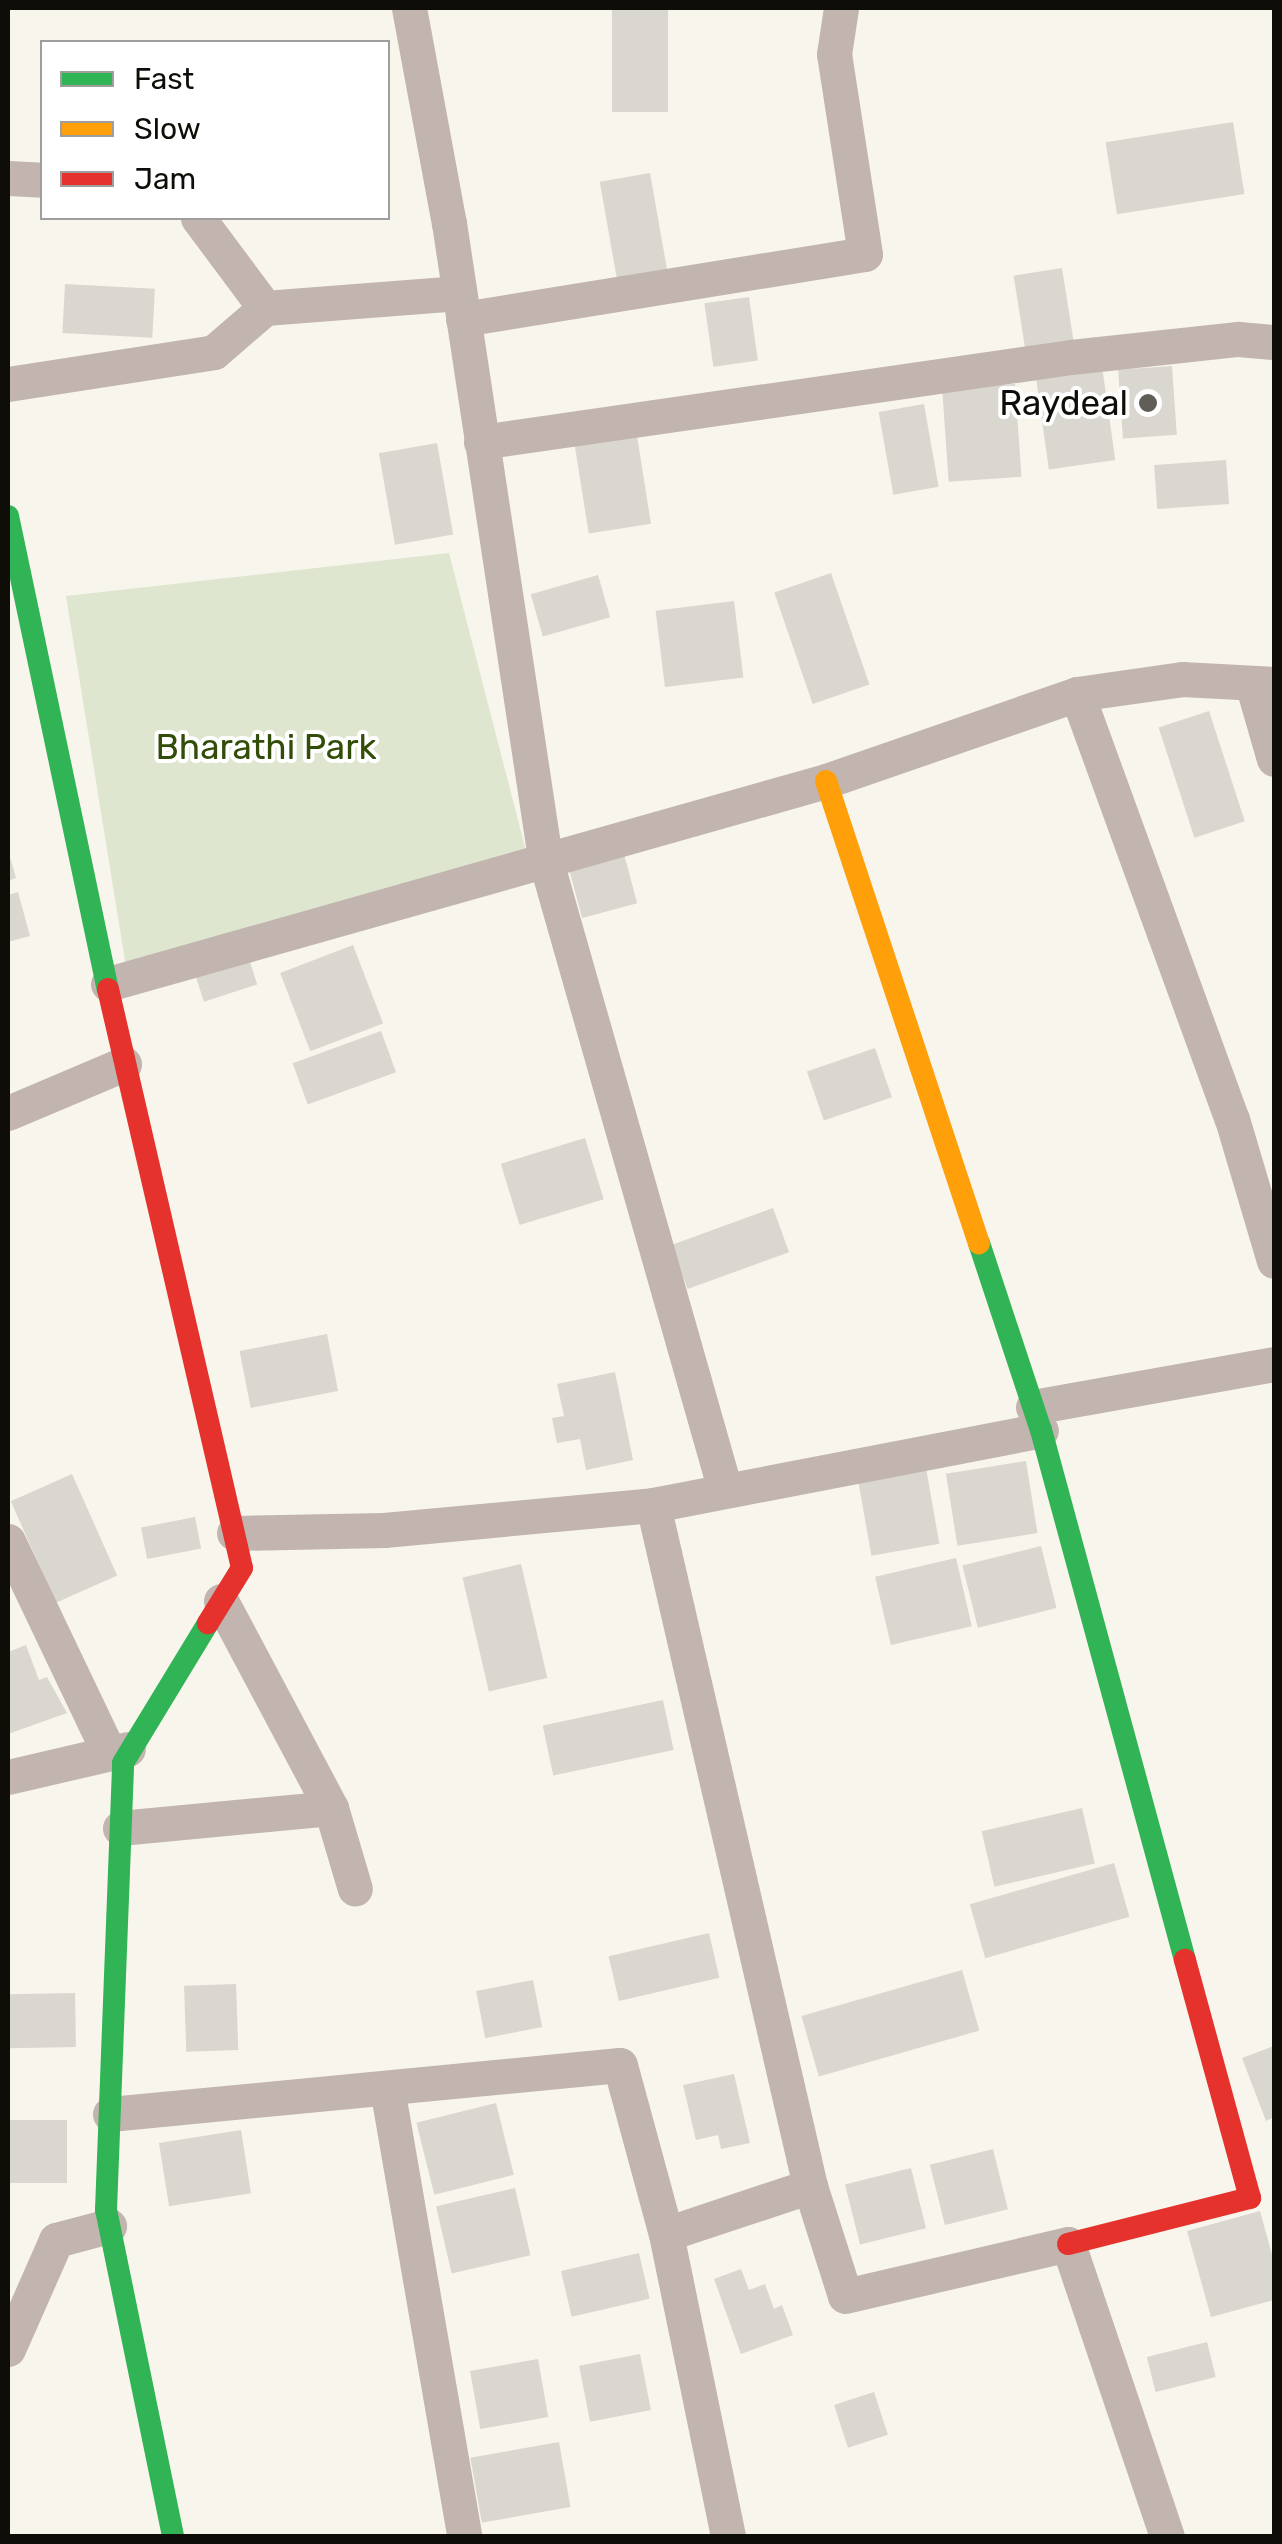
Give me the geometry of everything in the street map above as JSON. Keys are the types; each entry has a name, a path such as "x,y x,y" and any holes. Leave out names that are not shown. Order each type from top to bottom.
{"street":[{"path":"409,8 461,306 545,858 725,1490"},
{"path":"8,384 214,352 264,308 461,306 865,254 834,54 842,8"},
{"path":"8,178 40,180"},
{"path":"199,220 264,308"},
{"path":"482,442 1071,356 1238,339 1274,342"},
{"path":"8,516 124,1064 242,1568 120,1750 8,1777"},
{"path":"108,984 826,781 1077,694 1182,679 1263,684 1274,759"},
{"path":"1077,694 1232,1118 1274,1261"},
{"path":"653,1504 810,2186 845,2296 1250,2198 1037,1418 826,781"},
{"path":"8,1112 124,1064"},
{"path":"234,1534 384,1530 653,1504 1274,1364"},
{"path":"8,1541 120,1750 123,1763 109,2226 173,2536"},
{"path":"221,1601 330,1808 356,1889"},
{"path":"120,1828 330,1808"},
{"path":"110,2114 620,2065 666,2234 728,2536"},
{"path":"386,2088 464,2536"},
{"path":"666,2234 810,2186"},
{"path":"8,2349 56,2240 109,2226"},
{"path":"1068,2244 1167,2536"}],"green space":[{"name":"Bharathi Park","path":"449,553 526,851 126,967 66,596"}],"building":[{"path":"612,8 668,8 668,112 612,112"},
{"path":"1233,122 1244,194 1117,214 1106,142"},
{"path":"650,173 668,274 618,283 600,182"},
{"path":"1062,268 1074,344 1026,352 1014,276"},
{"path":"65,284 155,289 152,338 62,333"},
{"path":"749,297 758,360 713,367 704,303"},
{"path":"1102,366 1115,460 1049,469 1036,375"},
{"name":"Raydeal","path":"1172,366 1177,435 1123,439 1118,370"},
{"path":"1015,384 1021,477 949,482 942,389"},
{"path":"924,404 939,487 893,495 879,412"},
{"path":"635,423 651,524 589,534 573,433"},
{"path":"437,443 453,535 395,545 379,453"},
{"path":"1226,460 1229,504 1157,509 1154,465"},
{"path":"831,573 869,685 813,704 774,593"},
{"path":"598,575 610,617 543,637 531,594"},
{"path":"734,601 743,677 665,687 656,611"},
{"path":"1209,711 1245,821 1194,838 1159,727"},
{"path":"8,850 16,878 8,881"},
{"path":"624,854 637,903 582,918 569,869"},
{"path":"18,892 30,936 8,942 8,895"},
{"path":"353,945 383,1023 310,1051 280,973"},
{"path":"247,953 257,984 204,1002 194,970"},
{"path":"381,1031 396,1072 308,1104 293,1063"},
{"path":"875,1048 892,1097 824,1121 807,1071"},
{"path":"585,1138 604,1199 520,1225 501,1164"},
{"path":"773,1208 789,1252 688,1289 672,1245"},
{"path":"327,1334 338,1391 251,1408 240,1351"},
{"path":"615,1372 633,1460 586,1470 580,1439 557,1443 552,1418 564,1416 557,1384"},
{"path":"1026,1461 1037,1533 957,1546 946,1474"},
{"path":"926,1468 939,1544 871,1556 858,1480"},
{"path":"72,1474 117,1575 56,1603 11,1501"},
{"path":"195,1517 201,1548 147,1559 141,1527"},
{"path":"1041,1546 1056,1608 978,1628 962,1566"},
{"path":"956,1558 972,1626 891,1645 875,1577"},
{"path":"521,1564 547,1678 489,1691 463,1577"},
{"path":"26,1645 39,1680 47,1677 67,1713 8,1734 8,1652"},
{"path":"663,1700 674,1750 553,1775 543,1726"},
{"path":"1082,1808 1095,1864 994,1887 982,1831"},
{"path":"1114,1863 1129,1917 985,1958 970,1904"},
{"path":"709,1933 719,1978 619,2001 609,1956"},
{"path":"962,1970 979,2031 819,2077 801,2016"},
{"path":"533,1980 542,2027 485,2038 476,1991"},
{"path":"236,1984 238,2050 186,2052 184,1986"},
{"path":"75,1993 76,2047 9,2048 8,1994"},
{"path":"1274,2046 1274,2117 1266,2121 1242,2058"},
{"path":"734,2074 750,2143 721,2149 718,2135 696,2140 683,2085"},
{"path":"496,2103 514,2175 434,2195 416,2123"},
{"path":"8,2120 67,2120 67,2183 8,2183"},
{"path":"241,2130 251,2193 169,2206 159,2143"},
{"path":"993,2149 1008,2209 945,2225 930,2165"},
{"path":"911,2168 926,2228 860,2245 845,2184"},
{"path":"515,2188 531,2255 452,2273 436,2206"},
{"path":"1260,2211 1274,2262 1274,2300 1211,2317 1187,2231"},
{"path":"639,2253 650,2299 572,2317 561,2271"},
{"path":"741,2269 749,2290 765,2284 774,2309 782,2305 793,2335 741,2354 714,2279"},
{"path":"1207,2342 1216,2377 1156,2392 1147,2357"},
{"path":"640,2354 651,2410 590,2422 579,2366"},
{"path":"538,2359 548,2417 480,2429 470,2371"},
{"path":"874,2392 888,2435 848,2448 834,2405"},
{"path":"559,2442 570,2507 482,2523 470,2458"}],"traffic: fast":[{"path":"8,516 108,989"},
{"path":"979,1243 1041,1430 1185,1960"},
{"path":"173,2536 106,2210 123,1763 208,1623"}],"traffic: slow":[{"path":"826,781 979,1243"}],"traffic: jam":[{"path":"108,989 242,1568 208,1623"},
{"path":"1068,2244 1250,2198 1185,1960"}],"place":[{"name":"Raydeal","path":"1148,403"}]}
